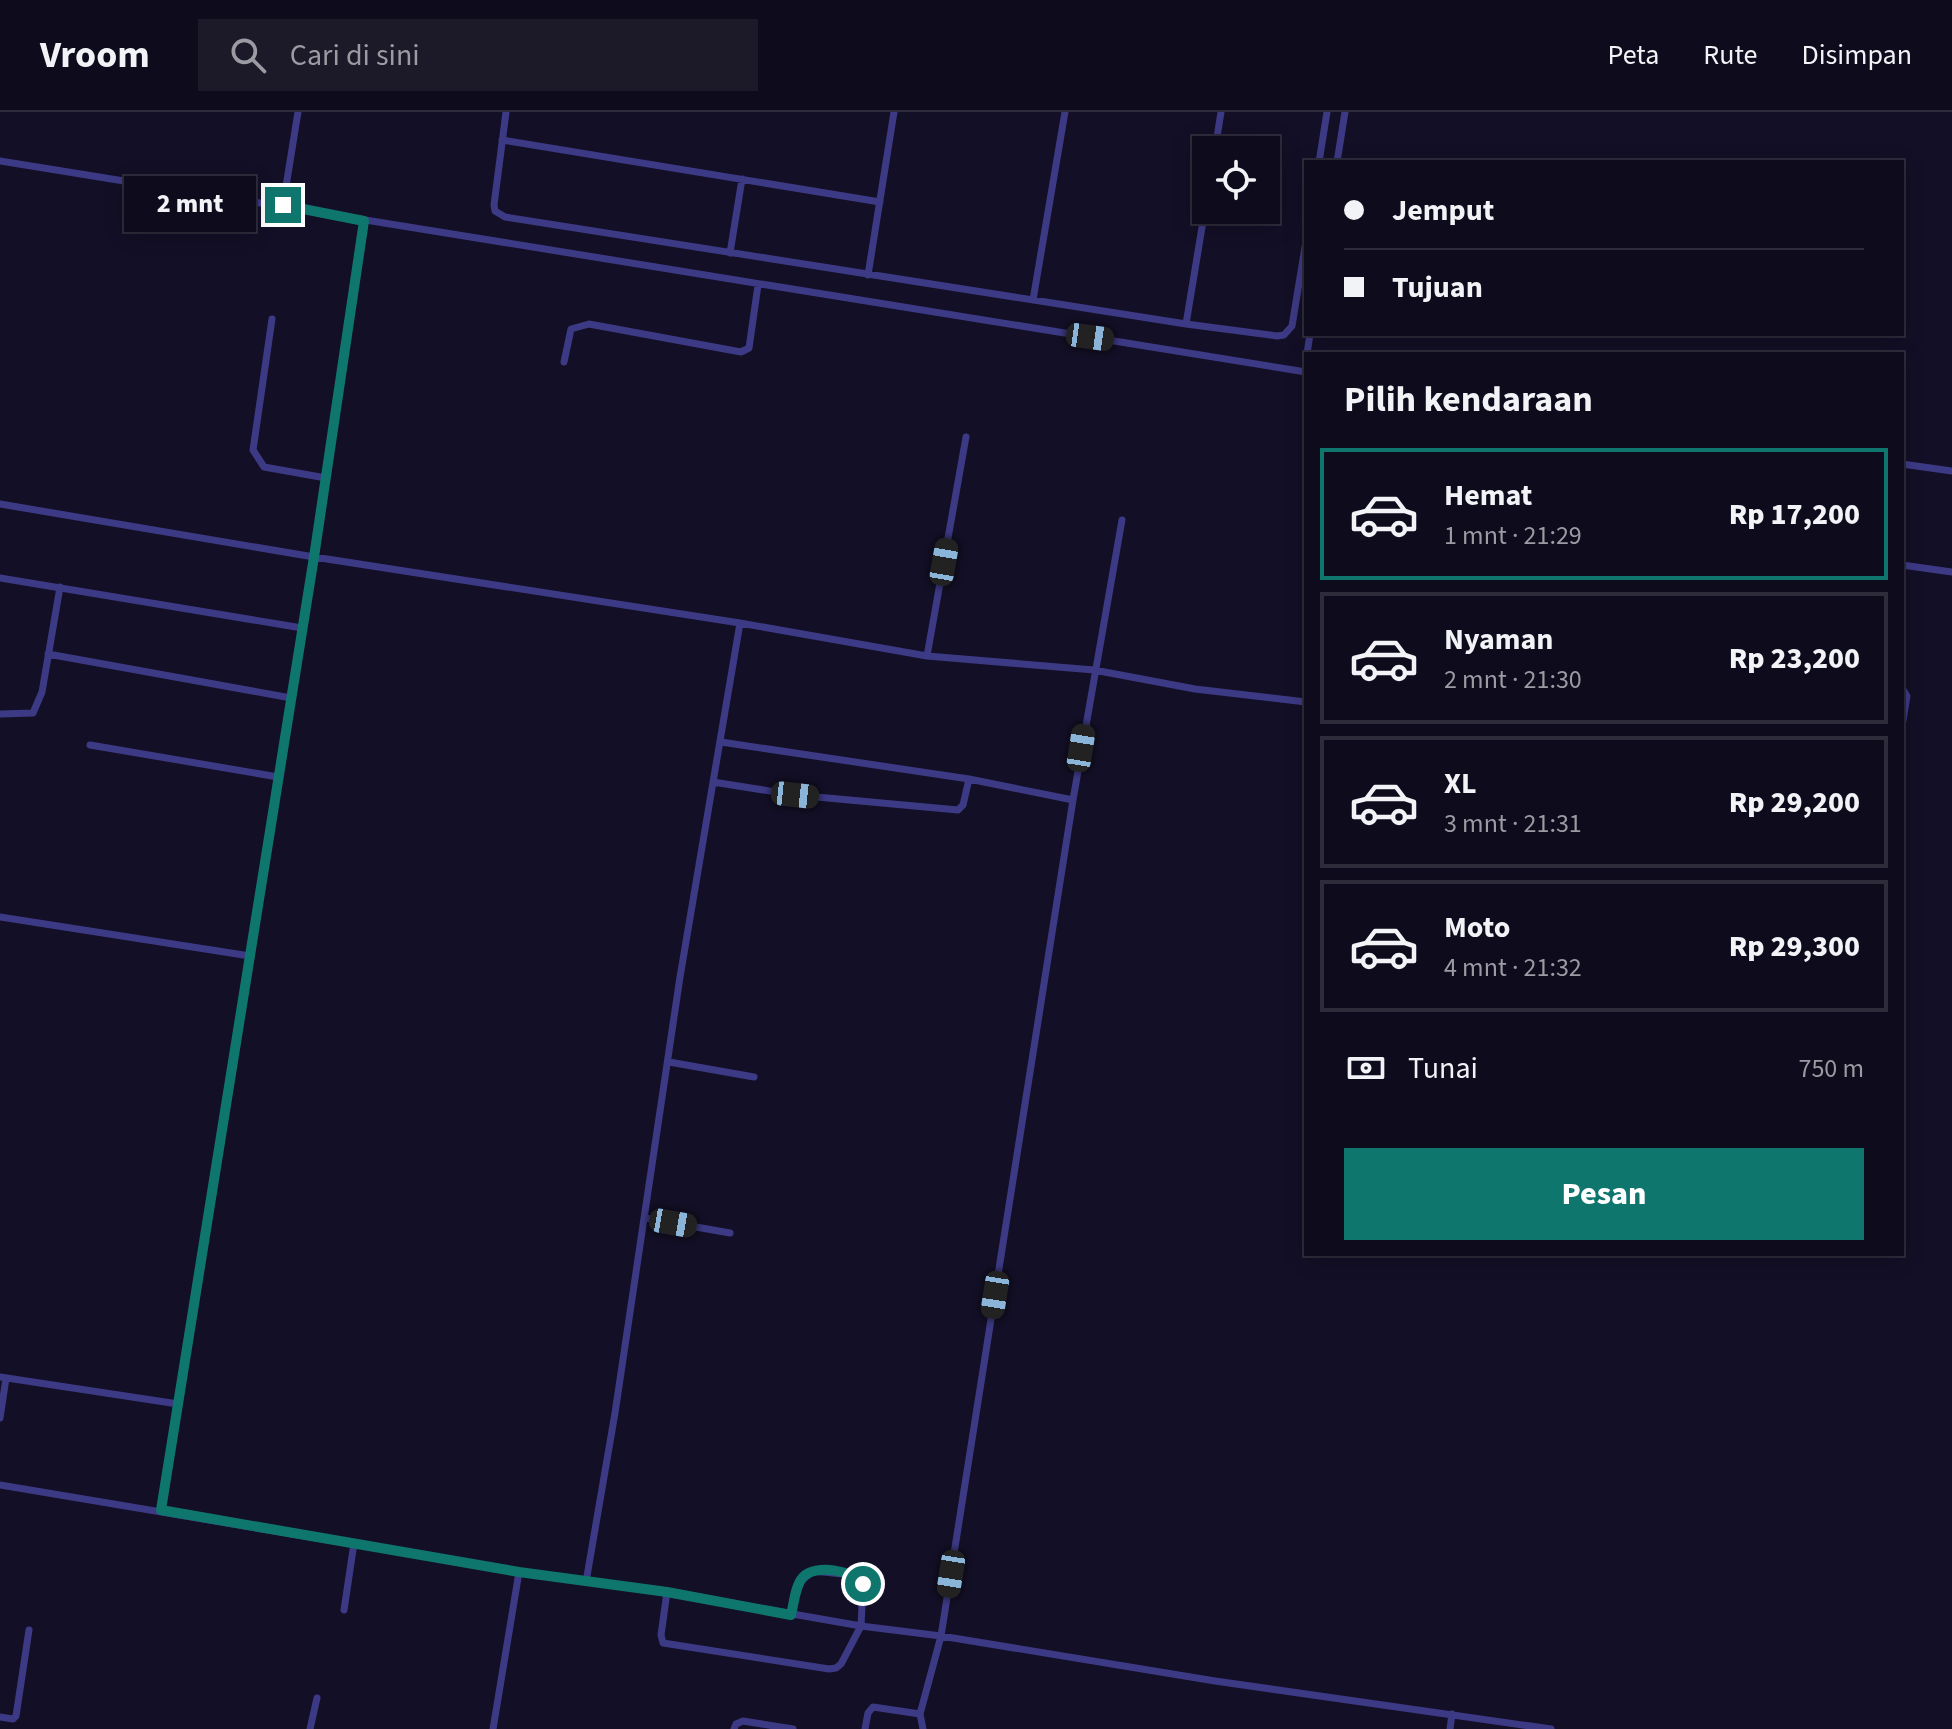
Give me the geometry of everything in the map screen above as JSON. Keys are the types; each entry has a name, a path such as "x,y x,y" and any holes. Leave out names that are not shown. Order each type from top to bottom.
{"lane":[{"path":"283,205 298,112"},
{"path":"506,112 494,198 495,211 499,214 868,275 1186,324 1284,335 1292,326 1304,253"},
{"path":"868,275 894,112"},
{"path":"1033,300 1065,112"},
{"path":"1217,136 1221,112"},
{"path":"1319,160 1327,112"},
{"path":"1337,160 1345,112"},
{"path":"502,140 880,202"},
{"path":"0,161 1304,372"},
{"path":"730,253 742,179"},
{"path":"161,1510 314,557 364,221"},
{"path":"1186,324 1203,224"},
{"path":"564,362 571,329 589,324 741,352 749,348 752,337 758,285"},
{"path":"272,319 253,450 264,467 326,478"},
{"path":"927,656 966,437"},
{"path":"1904,464 1952,471"},
{"path":"0,504 927,656 1094,670 1195,689 1304,702"},
{"path":"923,1729 920,1714 941,1636 1094,670 1122,520"},
{"path":"1904,565 1952,572"},
{"path":"0,578 302,628"},
{"path":"0,714 33,713 42,692 60,587"},
{"path":"586,1582 645,1218 680,977 740,623"},
{"path":"48,654 291,698"},
{"path":"1904,691 1907,696 1904,714"},
{"path":"721,742 969,779 1073,800"},
{"path":"90,745 278,777"},
{"path":"713,782 795,795 958,810 963,805 969,779"},
{"path":"0,917 250,956"},
{"path":"669,1062 754,1077"},
{"path":"645,1218 730,1233"},
{"path":"0,1418 3,1378 178,1404"},
{"path":"0,1485 519,1572 667,1592 791,1615 1551,1729"},
{"path":"344,1610 354,1543"},
{"path":"493,1729 519,1572"},
{"path":"667,1592 661,1635 663,1643 836,1668 861,1626 863,1584 853,1575 808,1573 799,1583 791,1615"},
{"path":"0,1717 13,1719 16,1716 29,1630"},
{"path":"310,1729 317,1698"},
{"path":"865,1729 868,1713 873,1707 920,1714"},
{"path":"1450,1729 1452,1714"},
{"path":"734,1729 736,1724 743,1721 793,1729"}],"route":[{"path":"283,205 364,221 314,557 161,1510 791,1615 799,1583 808,1573 853,1575 863,1584"}]}
